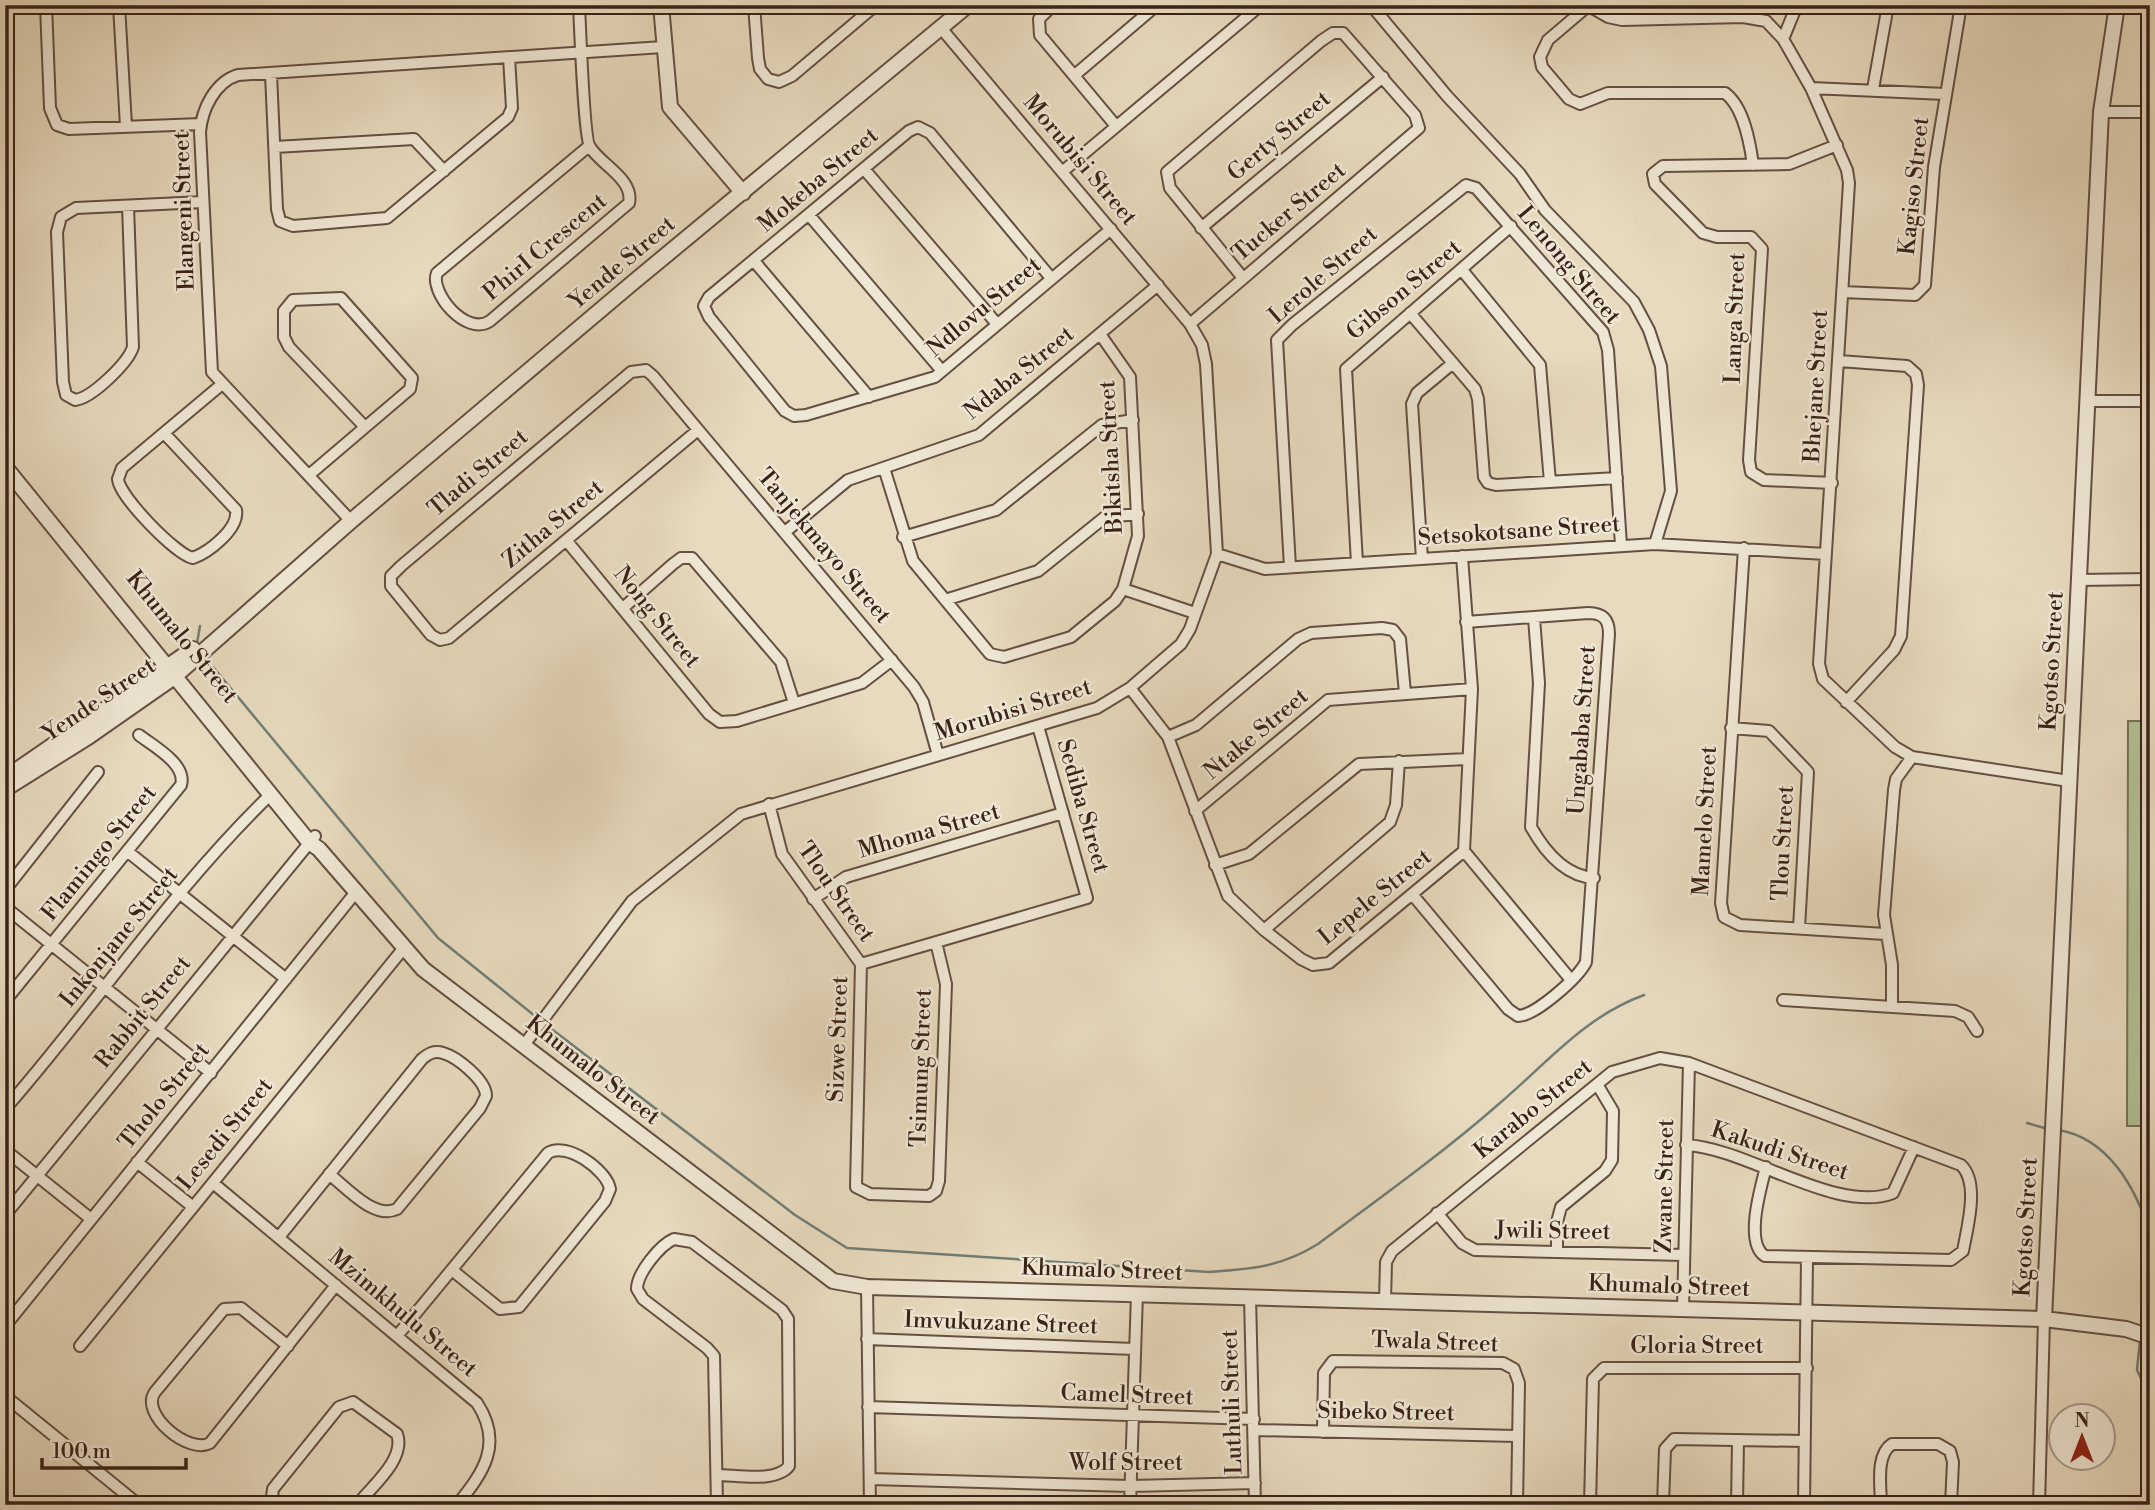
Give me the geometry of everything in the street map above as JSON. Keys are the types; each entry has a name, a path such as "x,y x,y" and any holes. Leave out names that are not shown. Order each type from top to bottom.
{"street":[{"path":"46,5 50,108 54,120 69,129 201,124"},
{"path":"120,5 126,126"},
{"path":"579,5 589,146"},
{"path":"661,5 670,107 743,194"},
{"path":"754,5 760,69 768,79 779,82 792,76 876,5"},
{"name":"Yende Street","path":"5,789 88,737 157,689 175,670 299,562 307,560 630,285 968,5"},
{"path":"1053,5 1039,19 1038,30 1116,126"},
{"path":"1076,74 1157,5"},
{"path":"1062,172 1261,5"},
{"path":"1371,5 1447,96 1520,174 1545,210 1634,302 1649,330 1661,366 1671,491 1654,544"},
{"path":"1783,39 1797,5"},
{"path":"1873,89 1888,5"},
{"name":"Kagiso Street","path":"1842,292 1908,295 1923,289 1933,172 1961,5"},
{"name":"Kgotso Street","path":"2044,1320 2101,112 2117,5"},
{"path":"1587,6 1548,40 1540,52 1542,67 1569,99 1580,104 1608,93 1725,93 1732,101 1749,139 1753,165"},
{"name":"Bhejane Street","path":"1587,6 1608,17 1622,20 1754,17 1766,21 1783,39 1811,89 1837,145 1849,183 1819,669 1827,684 1895,747 1912,757 2069,781"},
{"name":"Morubisi Street","path":"524,1045 640,893 735,818 769,804 1097,708 1130,688 1181,644 1195,613 1217,554 1206,364 1202,345 1190,324 1158,285 941,28"},
{"path":"1243,278 1166,182 1170,167 1321,41 1338,32 1347,35 1383,77"},
{"name":"Elangeni Street","path":"351,521 221,384 211,366 201,124 209,102 226,80 238,75 663,47"},
{"path":"271,74 277,209 280,221 288,225 387,218 511,113 509,57"},
{"name":"Tucker Street","path":"1190,324 1416,134 1419,128 1418,119 1383,77"},
{"name":"Gerty Street","path":"1201,228 1383,77"},
{"path":"1811,89 1873,89 1945,94"},
{"path":"2101,112 2150,112"},
{"name":"Mokeba Street","path":"869,397 754,261 909,131 918,127 930,133 1051,278"},
{"path":"275,148 414,139 443,171"},
{"name":"Langa Street","path":"1832,483 1764,480 1751,472 1749,460 1762,249 1751,237 1717,237 1703,233 1653,179 1655,170 1663,166 1795,163 1837,145"},
{"name":"PhirI Crescent","path":"589,146 629,189 629,203 491,321 479,326 468,324 438,293 434,282 437,273 589,146"},
{"path":"864,169 996,324"},
{"name":"Lerole Street","path":"1290,567 1278,340 1454,192 1466,185 1476,188"},
{"name":"Lenong Street","path":"1476,188 1599,326 1606,339 1621,545"},
{"path":"128,206 134,347 124,364 87,395 75,400 66,395 64,382 58,223 65,212 76,208 203,202"},
{"path":"809,215 942,371"},
{"name":"Gibson Street","path":"1357,563 1344,375 1351,362 1511,226"},
{"name":"Ndlovu Street","path":"754,261 709,297 704,306 709,317 785,411 794,416 806,415 930,379 1111,229"},
{"path":"1462,270 1540,365 1550,482"},
{"name":"Ndaba Street","path":"785,532 839,486 884,467 979,435 1158,285"},
{"path":"309,475 410,389 411,374 341,298 293,300 284,312 286,343 364,426"},
{"path":"1410,313 1477,394 1484,477 1488,483 1496,485 1616,478"},
{"name":"Bikitsha Street","path":"884,467 903,537 913,561 986,650 994,656 1004,657 1076,634 1115,601 1123,589 1137,545 1138,514 1128,369 1100,334"},
{"path":"1839,361 1907,366 1916,373 1918,385 1901,636 1894,650 1846,702"},
{"path":"1422,559 1412,404 1417,394 1453,363"},
{"name":"Tladi Street","path":"431,635 391,586 394,572 631,372 640,369 653,376"},
{"name":"Tanjekmayo Street","path":"653,376 918,693 938,755"},
{"path":"164,433 230,502 237,515 233,527 192,558 180,553 124,496 118,485 122,468 221,384"},
{"path":"2087,401 2150,401"},
{"path":"903,537 996,510 1102,425 1133,420"},
{"name":"Zitha Street","path":"431,635 440,640 449,638 698,430"},
{"name":"Khumalo Street","path":"5,456 314,842 403,949 423,969 822,1274 846,1285 2044,1320 2126,1329 2150,1337"},
{"name":"Khumalo Street","path":"5,467 120,610 175,670 193,698 270,795 314,842"},
{"path":"945,600 1032,574 1105,517 1138,514"},
{"name":"Nong Street","path":"566,540 716,720 737,721 794,702"},
{"name":"Setsokotsane Street","path":"1217,554 1251,566 1290,567 1654,544 1826,554"},
{"name":"Mamelo Street","path":"1744,548 1721,911 1732,923 1885,934"},
{"name":"Lepele Street","path":"1130,688 1168,737 1215,865 1232,901 1301,959 1313,965 1323,965 1333,961 1464,851 1472,689 1462,556"},
{"path":"623,608 681,558 692,558 781,662 794,702 862,683 892,660"},
{"path":"2078,580 2150,579"},
{"path":"1123,589 1195,613"},
{"path":"118,594 120,610"},
{"name":"Ungababa Street","path":"1412,894 1508,1009 1518,1016 1532,1013 1583,968 1588,957 1609,626 1604,617 1595,614 1466,622"},
{"path":"1534,618 1539,683 1531,827 1566,871 1576,876 1594,878"},
{"path":"1168,737 1196,725 1298,639 1311,633 1382,628 1393,630 1400,639 1405,693"},
{"name":"Yende Street","path":"5,778 175,670"},
{"path":"157,689 193,698"},
{"name":"Ntake Street","path":"1195,811 1328,701 1472,689"},
{"name":"Sediba Street","path":"1038,726 1087,898"},
{"name":"Tlou Street","path":"1731,728 1769,731 1808,772 1799,928"},
{"name":"Flamingo Street","path":"5,1001 182,780 178,768 139,735"},
{"path":"1892,1007 1892,965 1885,934 1894,790 1896,779 1912,757"},
{"path":"1215,865 1249,854 1355,766 1399,761 1468,759"},
{"path":"1264,930 1390,822 1396,804 1399,761"},
{"path":"5,890 99,772"},
{"name":"Inkonjane Street","path":"5,1109 181,894 240,825 270,795"},
{"name":"Tlou Street","path":"769,804 780,849 813,900 861,964"},
{"name":"Mhoma Street","path":"813,900 846,877 1063,813"},
{"name":"Rabbit Street","path":"5,1215 233,935 314,842"},
{"path":"127,851 286,979"},
{"path":"1464,851 1571,980"},
{"name":"Tholo Street","path":"5,1326 356,892"},
{"name":"Sizwe Street","path":"934,1194 870,1194 856,1187 861,964 1087,898"},
{"path":"5,907 211,1073"},
{"name":"Tsimung Street","path":"934,1194 939,1181 946,991 936,942"},
{"name":"Lesedi Street","path":"80,1346 403,949"},
{"path":"1783,1000 1955,1011 1968,1017 1977,1031"},
{"path":"279,1237 330,1174 427,1055 437,1052 447,1055 483,1084 486,1096 480,1108 397,1209 388,1212 375,1209 330,1174"},
{"name":"Karabo Street","path":"1385,1301 1384,1277 1388,1256 1597,1084 1619,1068 1660,1058 1689,1063 1955,1161 1965,1168 1971,1188 1964,1251 1955,1259 1807,1258"},
{"name":"Zwane Street","path":"1683,1309 1689,1063"},
{"path":"1557,1252 1557,1222 1562,1207 1605,1171 1612,1160 1613,1111 1597,1084"},
{"name":"Kakudi Street","path":"1686,1144 1707,1146 1835,1194 1882,1196 1896,1190 1914,1147"},
{"path":"397,1336 452,1270 552,1150 567,1149 607,1178 610,1189 605,1201 519,1307 500,1309 452,1270"},
{"path":"5,1150 91,1219"},
{"path":"137,1162 193,1207"},
{"path":"1766,1167 1756,1207 1756,1248 1772,1257 1807,1258 1804,1505"},
{"name":"Mzimkhulu Street","path":"213,1183 471,1397 482,1411 489,1441 487,1460 477,1481 457,1505"},
{"name":"Jwili Street","path":"1437,1213 1468,1248 1685,1255"},
{"path":"717,1475 779,1474 789,1466 788,1319 782,1310 692,1242 674,1239 666,1244 639,1277 637,1289 643,1298 712,1353 717,1505"},
{"path":"288,1346 241,1308 224,1309 155,1392 150,1401 152,1411 188,1443 206,1445 288,1346 336,1285"},
{"path":"867,1287 870,1505"},
{"path":"1130,1505 1136,1294"},
{"name":"Luthuli Street","path":"1250,1297 1255,1503"},
{"path":"2039,1505 2044,1320"},
{"name":"Imvukuzane Street","path":"867,1339 1134,1349"},
{"name":"Twala Street","path":"1323,1432 1325,1368 1332,1360 1503,1363 1514,1370 1519,1383 1517,1505"},
{"name":"Gloria Street","path":"1590,1505 1593,1379 1604,1368 1807,1368"},
{"path":"5,1396 139,1505"},
{"path":"271,1505 273,1489 339,1407 353,1402 397,1434 400,1442 394,1460 357,1505"},
{"name":"Camel Street","path":"869,1407 1132,1416 1254,1425"},
{"name":"Sibeko Street","path":"1254,1425 1323,1432 1517,1436"},
{"path":"1663,1505 1665,1449 1668,1443 1683,1438 1804,1441"},
{"path":"1737,1505 1738,1440"},
{"path":"1881,1505 1883,1452 1892,1444 1944,1446 1953,1462 1951,1505"},
{"name":"Wolf Street","path":"870,1479 1131,1486 1255,1483"},
{"path":"1255,1503 1373,1505"}],"green space":[{"path":"2128,721 2150,721 2150,1126 2127,1126"}],"waterway":[{"path":"197,643 200,626"},
{"path":"213,667 438,938 540,1020"},
{"path":"545,1024 795,1215 847,1248 1209,1272 1266,1266 1291,1258 1318,1244 1456,1140 1584,1028 1623,1004 1644,995"},
{"path":"2027,1123 2048,1129"},
{"path":"2058,1130 2092,1143 2118,1168 2137,1199 2150,1233"},
{"path":"2141,1329 2150,1285"},
{"path":"2140,1339 2137,1370 2150,1398"}]}
